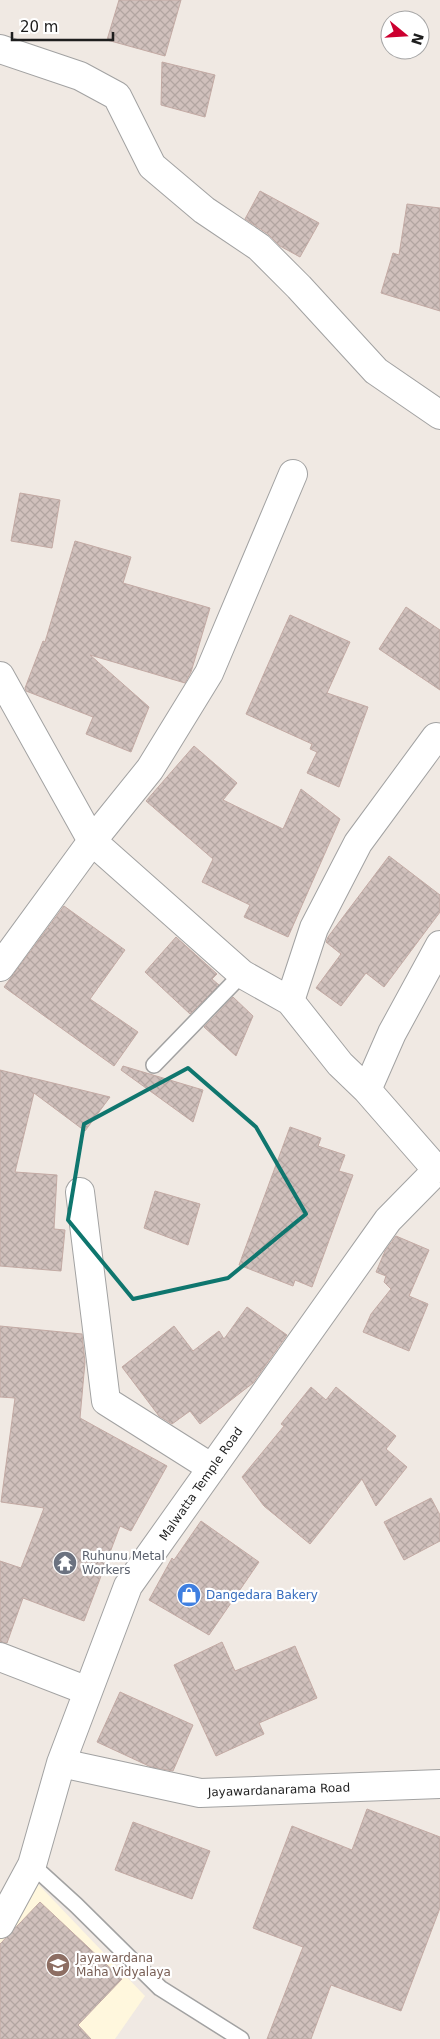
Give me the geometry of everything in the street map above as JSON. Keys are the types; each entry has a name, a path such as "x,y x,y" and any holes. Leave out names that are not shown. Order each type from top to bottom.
{"street":[{"path":"0,49 80,76 117,96 152,166 204,210 259,247 300,287 376,371 440,415"},
{"path":"0,967 92,842 150,768 209,673 293,474"},
{"path":"0,676 92,842 242,974 290,1001 340,1064 367,1090 438,1168"},
{"path":"290,1001 314,928 358,843 436,737"},
{"path":"367,1090 392,1033 440,945"},
{"name":"Malwatta Temple Road","path":"0,1924 32,1865 61,1763 128,1586 388,1220 438,1168"},
{"path":"80,1192 106,1401 212,1468"},
{"path":"0,1657 88,1691"},
{"name":"Jayawardanarama Road","path":"61,1763 200,1793 440,1784"}],"lane":[{"path":"154,1065 242,974"},
{"path":"32,1865 76,1905 160,1988 241,2039"}],"highlighted area":[{"path":"188,1068 256,1127 306,1214 228,1278 133,1299 68,1220 84,1124"}],"shaded area":[{"name":"Jayawardana Maha Vidyalaya","path":"37,1883 145,1996 115,2039 0,2039 0,1934"}],"building":[{"path":"119,0 181,0 165,56 107,40"},
{"path":"162,62 215,75 205,117 161,105"},
{"path":"260,191 319,223 300,257 280,246 268,234 245,219"},
{"path":"407,204 440,208 440,311 381,293 393,253 399,255"},
{"path":"20,493 60,500 52,548 11,541"},
{"path":"75,541 131,557 123,583 210,608 191,672 185,683 90,655 149,707 131,752 86,734 93,717 26,691 25,688 43,641 45,642"},
{"path":"406,607 440,630 440,690 379,649"},
{"path":"290,615 350,642 327,693 368,707 339,787 307,773 317,752 310,749 312,744 246,714"},
{"path":"194,746 237,783 223,800 283,829 301,789 340,819 288,937 244,917 250,905 202,882 213,859 146,801"},
{"path":"389,856 440,895 440,912 384,987 366,973 341,1006 316,988 341,954 326,942"},
{"path":"64,906 125,950 90,999 138,1032 114,1066 4,987"},
{"path":"176,937 217,974 212,979 219,985 190,1014 145,972"},
{"path":"233,997 253,1016 236,1056 204,1027"},
{"path":"123,1066 203,1090 193,1122 121,1070"},
{"path":"0,1070 110,1097 85,1131 34,1093 15,1172 57,1175 54,1229 65,1230 61,1271 0,1266"},
{"path":"290,1127 321,1138 318,1146 345,1155 339,1171 353,1175 312,1287 295,1280 293,1286 239,1265"},
{"path":"155,1191 200,1204 188,1245 144,1228"},
{"path":"396,1236 429,1250 409,1296 428,1304 409,1351 363,1332 371,1314 391,1289 384,1282 386,1276 376,1272 385,1251"},
{"path":"247,1307 287,1335 253,1383 200,1424 190,1411 172,1424 159,1416 122,1367 174,1326 193,1351 219,1331 224,1339"},
{"path":"0,1326 82,1334 85,1362 80,1418 167,1466 131,1531 120,1526 84,1621 23,1598 7,1643 0,1642 0,1561 21,1568 44,1508 1,1502 15,1398 0,1397"},
{"path":"311,1387 326,1400 336,1387 396,1436 386,1449 407,1467 376,1506 362,1479 310,1544 264,1506 242,1477 284,1426 281,1424"},
{"path":"431,1498 440,1515 440,1541 404,1560 384,1522"},
{"path":"201,1521 259,1562 209,1635 149,1600 172,1558 174,1560"},
{"path":"222,1642 235,1671 295,1646 317,1698 259,1723 264,1734 216,1756 174,1665"},
{"path":"120,1692 193,1725 173,1771 151,1767 97,1742"},
{"path":"367,1809 440,1837 440,1908 401,2011 331,1985 311,2039 267,2039 303,1947 253,1928 292,1826 352,1850"},
{"path":"133,1822 210,1851 192,1899 115,1870"},
{"name":"Jayawardana Maha Vidyalaya","path":"40,1902 122,1979 78,2025 91,2039 0,2039 0,1944"}],"place":[{"name":"Ruhunu Metal Workers","path":"65,1563"},
{"name":"Dangedara Bakery","path":"189,1595"},
{"name":"Jayawardana Maha Vidyalaya","path":"58,1965"}]}
